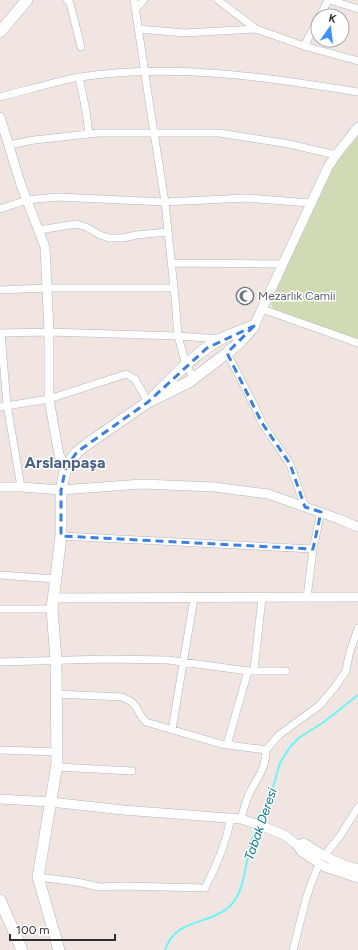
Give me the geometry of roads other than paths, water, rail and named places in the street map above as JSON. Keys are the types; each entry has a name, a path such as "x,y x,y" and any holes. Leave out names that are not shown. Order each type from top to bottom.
{"main road":[{"path":"0,32 26,0"},
{"path":"59,950 38,877 57,767 56,660 53,603 61,536 61,490 66,467 77,452 148,402 186,365 207,348 220,339 254,326"},
{"path":"148,402 189,382 228,353 254,326"},
{"path":"0,900 22,950"}],"street":[{"path":"67,0 70,3 81,47"},
{"path":"134,0 165,202 178,336 186,365 194,378"},
{"path":"135,9 144,0"},
{"path":"218,0 256,29 304,46 358,61"},
{"path":"329,0 358,9"},
{"path":"138,29 185,33 256,29"},
{"path":"304,46 310,35"},
{"path":"0,97 79,77 144,71 217,74 289,81 358,92"},
{"path":"79,77 89,134"},
{"path":"0,117 21,185 45,247 49,332 49,399 59,455 66,467"},
{"path":"254,326 328,167 358,127"},
{"path":"9,144 89,134 219,133 289,144 336,155"},
{"path":"0,209 27,200 57,197 165,202 246,198 310,203"},
{"path":"39,230 76,224 109,238 124,238 136,235 168,232"},
{"path":"172,263 283,264"},
{"path":"0,290 46,288 174,288"},
{"path":"262,309 358,343"},
{"path":"22,487 4,406 1,333 49,332 178,336 220,339"},
{"path":"228,353 262,423 290,464 305,507"},
{"path":"4,406 49,399 126,374 135,379 148,402"},
{"path":"0,487 61,490 142,484 214,487 268,494 321,512 358,527"},
{"path":"307,598 313,549 321,512"},
{"path":"61,536 313,549"},
{"path":"0,575 55,579"},
{"path":"0,609 53,603 194,598 358,598"},
{"path":"172,730 194,598"},
{"path":"227,745 251,670 262,598"},
{"path":"241,819 250,794 263,771 266,750 280,735 320,705 335,687 346,671 349,655 358,628"},
{"path":"0,662 106,659 168,660 251,670 286,671"},
{"path":"56,694 122,698 133,701 141,717 146,722 227,745 266,750"},
{"path":"0,750 57,752"},
{"path":"57,767 132,771"},
{"path":"0,798 130,811 241,819 286,836 297,845 302,852 322,860 358,869"},
{"path":"293,950 315,873 322,860 340,836 358,807"},
{"path":"38,877 77,882 98,887 123,886 205,888 221,855 227,838 231,818"},
{"path":"322,860 339,872 358,878"}],"waterway":[{"name":"Tabak Deresi","path":"259,823 272,791 280,763 290,747 300,737 324,722 358,695"},
{"name":"Tabak Deresi","path":"165,950 170,939 177,932 194,923 223,912 231,905 239,893 249,850 257,827"}],"place":[{"name":"Mezarlık Camii","path":"245,296"}],"district":[{"name":"Arslanpaşa","path":"65,462"}]}
